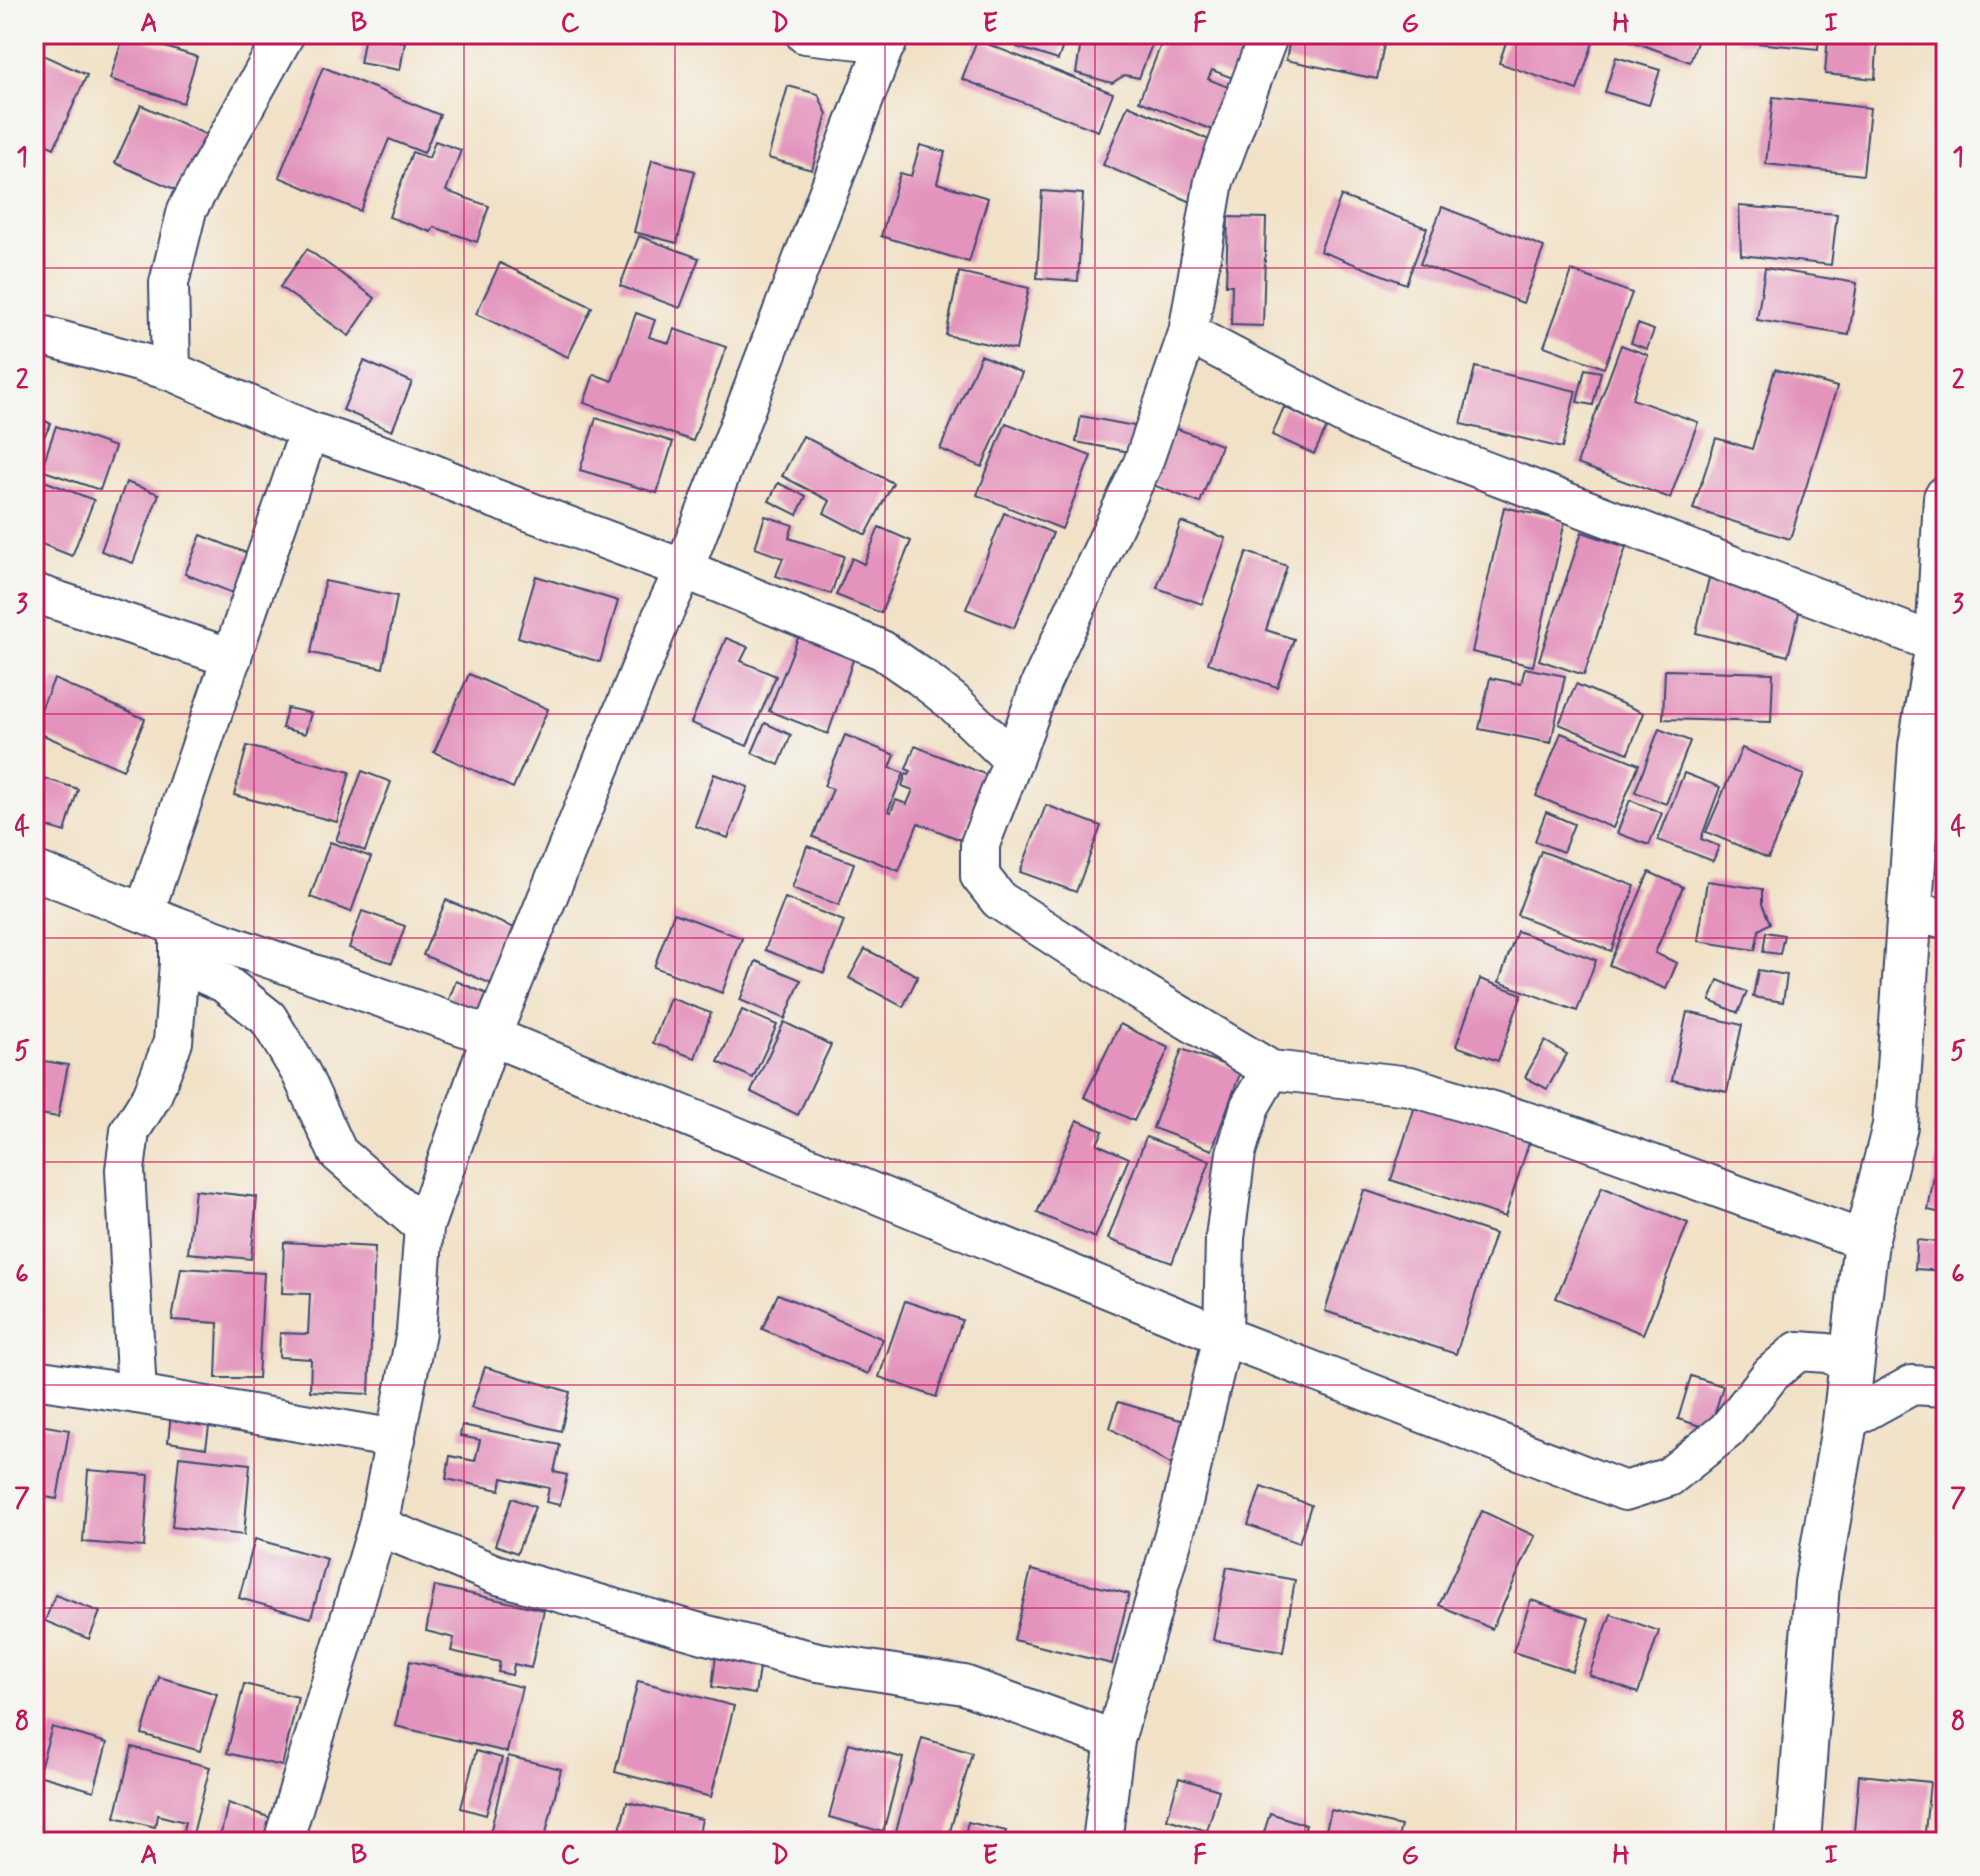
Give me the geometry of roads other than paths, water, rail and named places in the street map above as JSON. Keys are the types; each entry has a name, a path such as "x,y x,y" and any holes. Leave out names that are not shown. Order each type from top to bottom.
{"street":[{"path":"171,371 169,283 187,210 285,34"},
{"path":"283,1842 378,1526 416,1332 424,1227 491,1036 684,569 888,38 805,34"},
{"path":"1269,34 1214,181 1188,333 1143,463 1041,683 980,844 980,876 999,900 1125,982 1271,1070 1410,1086 1585,1140 1866,1241"},
{"path":"34,333 171,371 309,431 407,463 684,569 882,650 953,702 1013,760"},
{"path":"1188,333 1360,423 1938,644"},
{"path":"144,913 309,431"},
{"path":"1798,1842 1817,1583 1845,1422 1866,1241 1895,1126 1927,915 1921,746 1938,644 1946,498"},
{"path":"34,593 232,658"},
{"path":"34,870 144,913 268,1018 301,1073 338,1153 424,1227"},
{"path":"179,945 491,1036 1223,1336 1625,1491 1669,1477 1704,1449 1727,1430 1771,1374 1798,1351 1827,1353 1853,1364"},
{"path":"137,1394 125,1170 130,1131 152,1096 173,1042 179,945"},
{"path":"1102,1842 1115,1740 1182,1506 1223,1336 1225,1238 1236,1153 1250,1106 1271,1070"},
{"path":"34,1379 396,1439"},
{"path":"1845,1422 1912,1385 1946,1387"},
{"path":"378,1526 495,1574 707,1635 818,1662 964,1685 1115,1740"}]}
